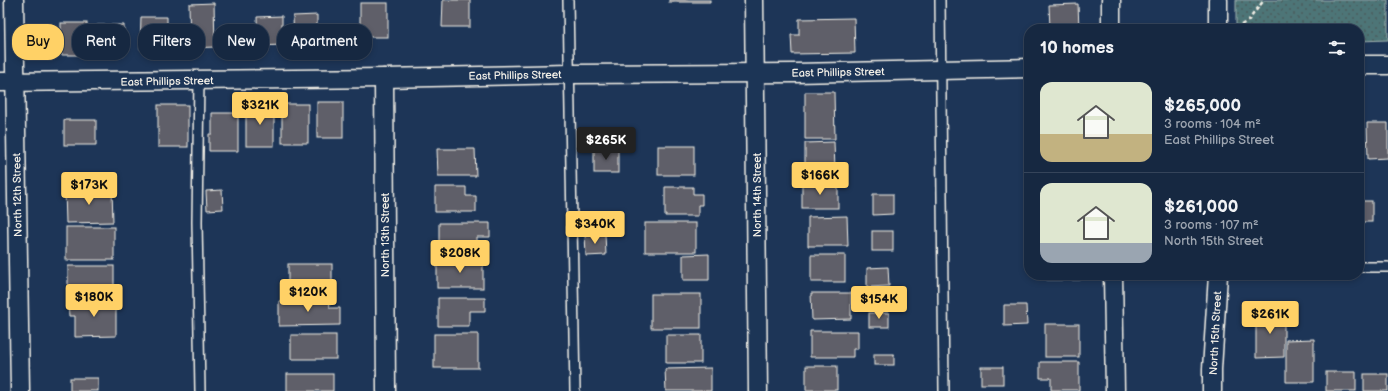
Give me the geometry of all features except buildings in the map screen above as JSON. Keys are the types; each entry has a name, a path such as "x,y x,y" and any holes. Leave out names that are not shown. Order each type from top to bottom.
{"street":[{"name":"North 12th Street","path":"14,0 8,82 20,391"},
{"name":"North 14th Street","path":"754,0 756,74 758,391"},
{"path":"1111,0 1111,24"},
{"path":"1218,0 1218,24"},
{"path":"1364,65 1388,65"},
{"name":"East Phillips Street","path":"8,82 384,78 569,74 756,74 1024,68"},
{"name":"North 13th Street","path":"384,78 386,391"},
{"path":"1114,280 1114,391"},
{"name":"North 15th Street","path":"1212,391 1212,362 1218,280"}],"lane":[{"path":"568,0 575,391"},
{"path":"940,0 944,391"},
{"path":"199,80 197,222 200,391"},
{"path":"1364,267 1388,267"}],"path":[{"path":"1244,24 1248,21 1264,0"}],"green space":[{"path":"1236,0 1388,0 1388,40 1364,41 1364,24 1236,24"}]}
